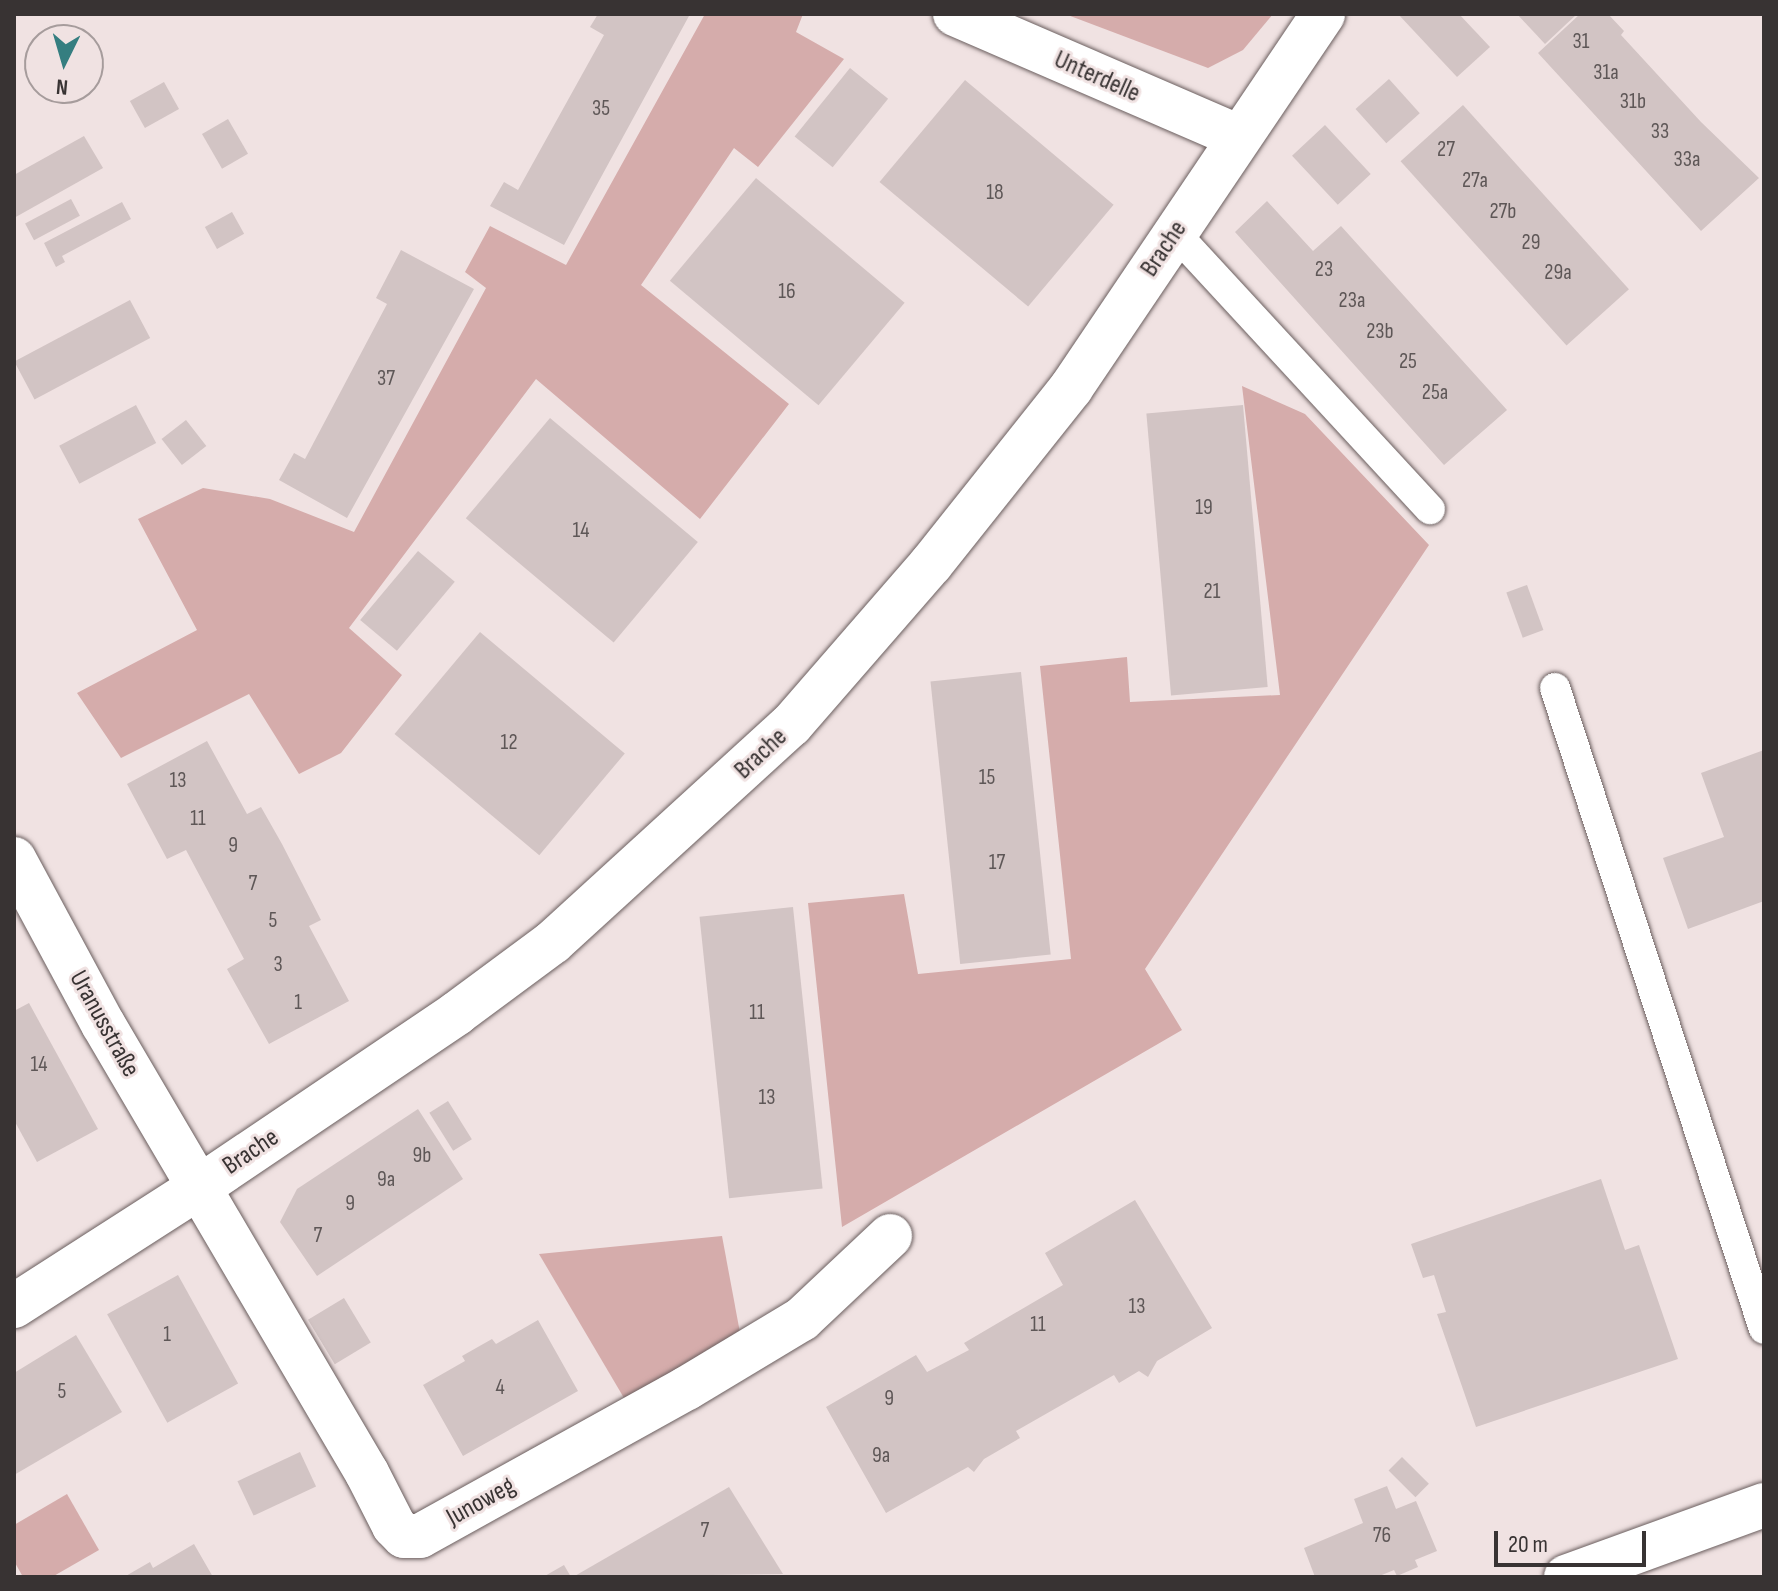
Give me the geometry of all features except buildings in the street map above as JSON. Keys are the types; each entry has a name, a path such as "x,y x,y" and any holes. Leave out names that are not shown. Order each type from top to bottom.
{"street":[{"name":"Unterdelle","path":"955,14 1149,101 1239,137"},
{"name":"Brache","path":"14,1306 198,1188 457,1013 553,942 791,725 931,564 1050,415 1323,14"},
{"name":"Uranusstraße","path":"14,859 103,1024 198,1188"},
{"name":"Junoweg","path":"198,1188 367,1473 394,1526 404,1536 420,1536 687,1388 802,1319 890,1236"},
{"path":"1566,1577 1764,1505"}],"lane":[{"path":"1175,233 1430,509"},
{"path":"1555,688 1764,1329"}],"shaded area":[{"path":"705,14 803,14 796,32 844,59 758,167 734,148 641,285 789,404 700,519 536,379 349,628 402,675 341,753 299,774 249,694 121,758 77,693 197,630 138,519 203,488 270,499 354,532 486,288 465,272 490,226 566,265"},
{"path":"1065,14 1273,14 1243,50 1208,68"},
{"path":"1242,386 1305,414 1429,545 1145,969 1182,1030 842,1227 808,903 904,894 918,974 1071,959 1040,666 1127,657 1130,702 1280,695"},
{"path":"722,1236 741,1338 624,1398 539,1254"},
{"path":"67,1494 99,1550 52,1577 23,1577 14,1561 14,1525"}]}
